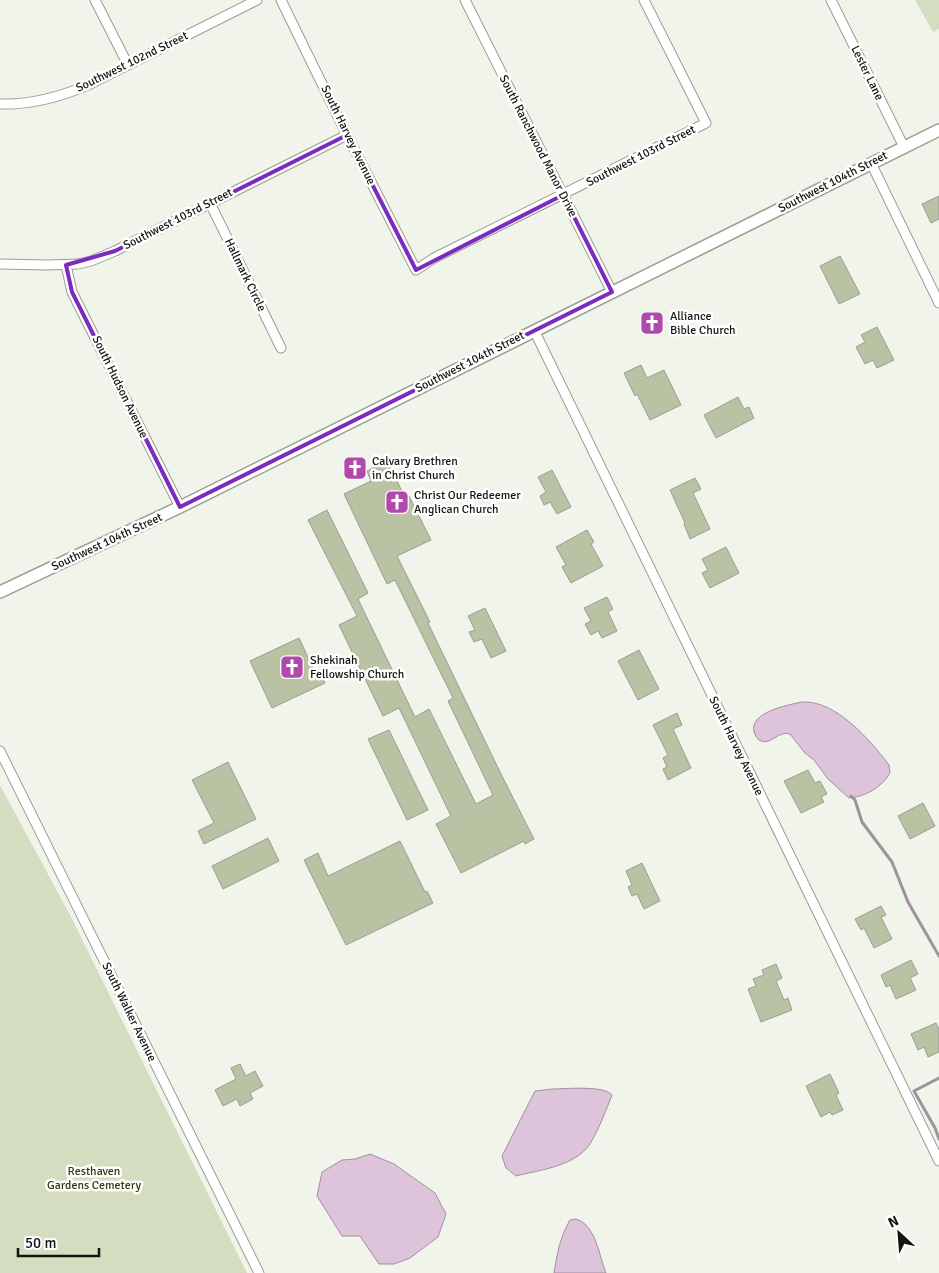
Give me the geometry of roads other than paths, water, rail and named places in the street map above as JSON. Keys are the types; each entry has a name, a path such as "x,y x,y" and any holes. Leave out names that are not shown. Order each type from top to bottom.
{"main road":[{"name":"Southwest 104th Street","path":"0,592 180,507 939,130"}],"street":[{"path":"95,0 128,65"},
{"name":"Southwest 102nd Street","path":"0,104 26,103 62,95 88,85 257,0"},
{"name":"South Harvey Avenue","path":"281,0 416,270"},
{"name":"South Ranchwood Manor Drive","path":"465,0 612,292"},
{"name":"Southwest 103rd Street","path":"416,270 434,258 706,123 644,0"},
{"name":"Lester Lane","path":"831,0 904,147"},
{"name":"Southwest 103rd Street","path":"0,264 66,265 78,264 99,258 347,135"},
{"path":"871,163 939,303"},
{"name":"Hallmark Circle","path":"210,203 281,348"},
{"name":"South Hudson Avenue","path":"66,265 72,292 180,507"},
{"name":"South Harvey Avenue","path":"534,330 939,1161"},
{"name":"South Walker Avenue","path":"0,750 258,1273"}],"waterway":[{"path":"851,796 855,800 862,822 892,862 908,902 939,956"},
{"path":"939,1078 914,1091 935,1128 939,1139"}],"place":[{"name":"Alliance Bible Church","path":"652,323"},
{"name":"Calvary Brethren in Christ Church","path":"355,468"},
{"name":"Christ Our Redeemer Anglican Church","path":"397,502"},
{"name":"Shekinah Fellowship Church","path":"292,667"}],"park label":[{"name":"Resthaven Gardens Cemetery","path":"94,1178"}]}
